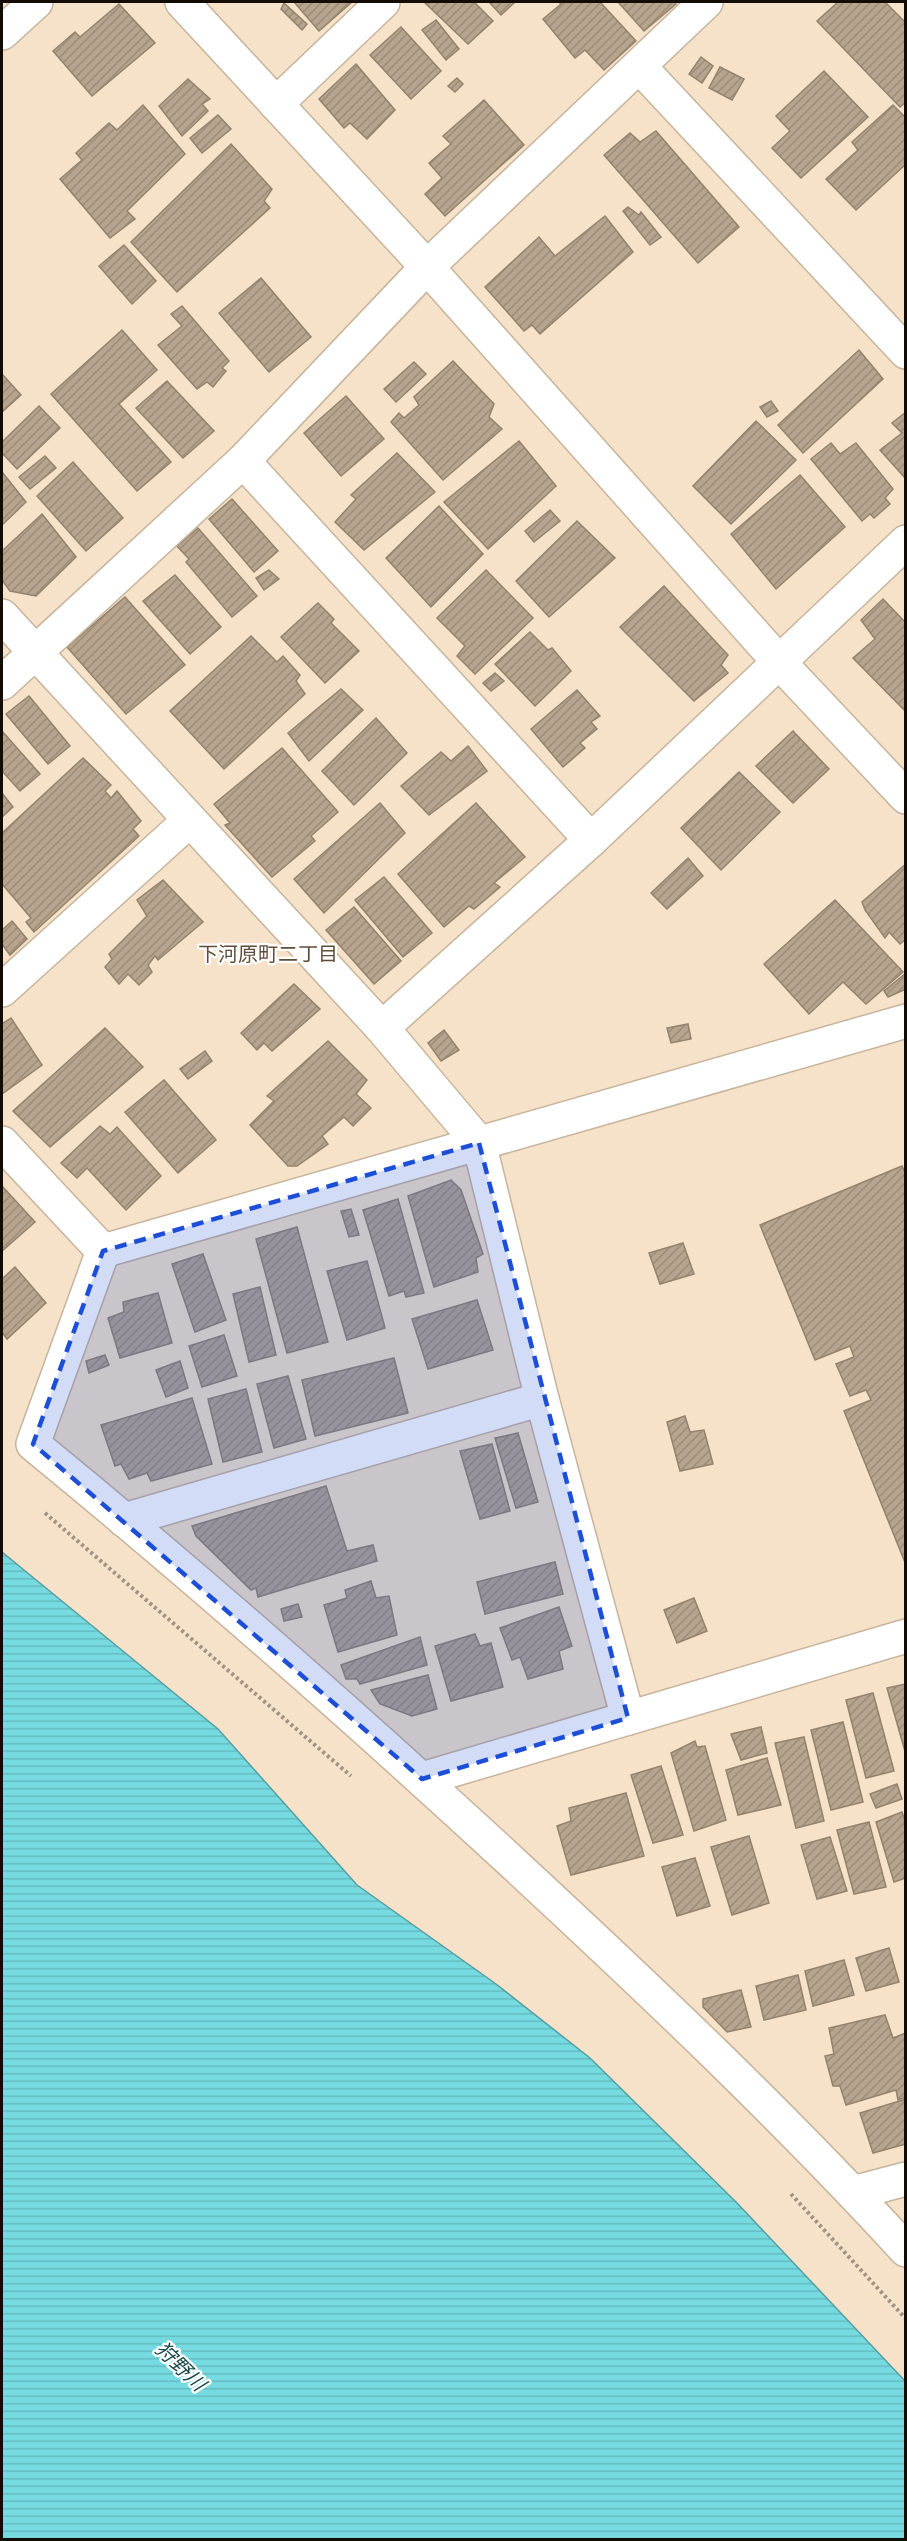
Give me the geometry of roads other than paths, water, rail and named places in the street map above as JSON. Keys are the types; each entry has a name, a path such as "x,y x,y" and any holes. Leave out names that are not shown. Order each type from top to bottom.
{"street":[{"path":"2,33 36,2"},
{"path":"182,2 427,267 779,662 906,797"},
{"path":"276,104 383,2"},
{"path":"2,683 243,461 427,267 706,2"},
{"path":"639,66 906,352"},
{"path":"243,461 591,840"},
{"path":"382,1028 591,840 906,542"},
{"path":"2,616 382,1028 479,1143 542,1399 628,1718"},
{"path":"2,990 190,820"},
{"path":"103,1251 906,1021"},
{"path":"2,1143 103,1251"},
{"path":"103,1251 33,1444 422,1779 645,1985 853,2193 906,2250"},
{"path":"124,1520 542,1399"},
{"path":"422,1779 906,1636"},
{"path":"853,2193 906,2179"}],"water":[{"name":"狩野川","path":"2,1552 218,1729 357,1885 496,1984 590,2058 737,2203 905,2381 905,2539 2,2539"}],"district":[{"name":"下河原町二丁目","path":"268,953"}]}
